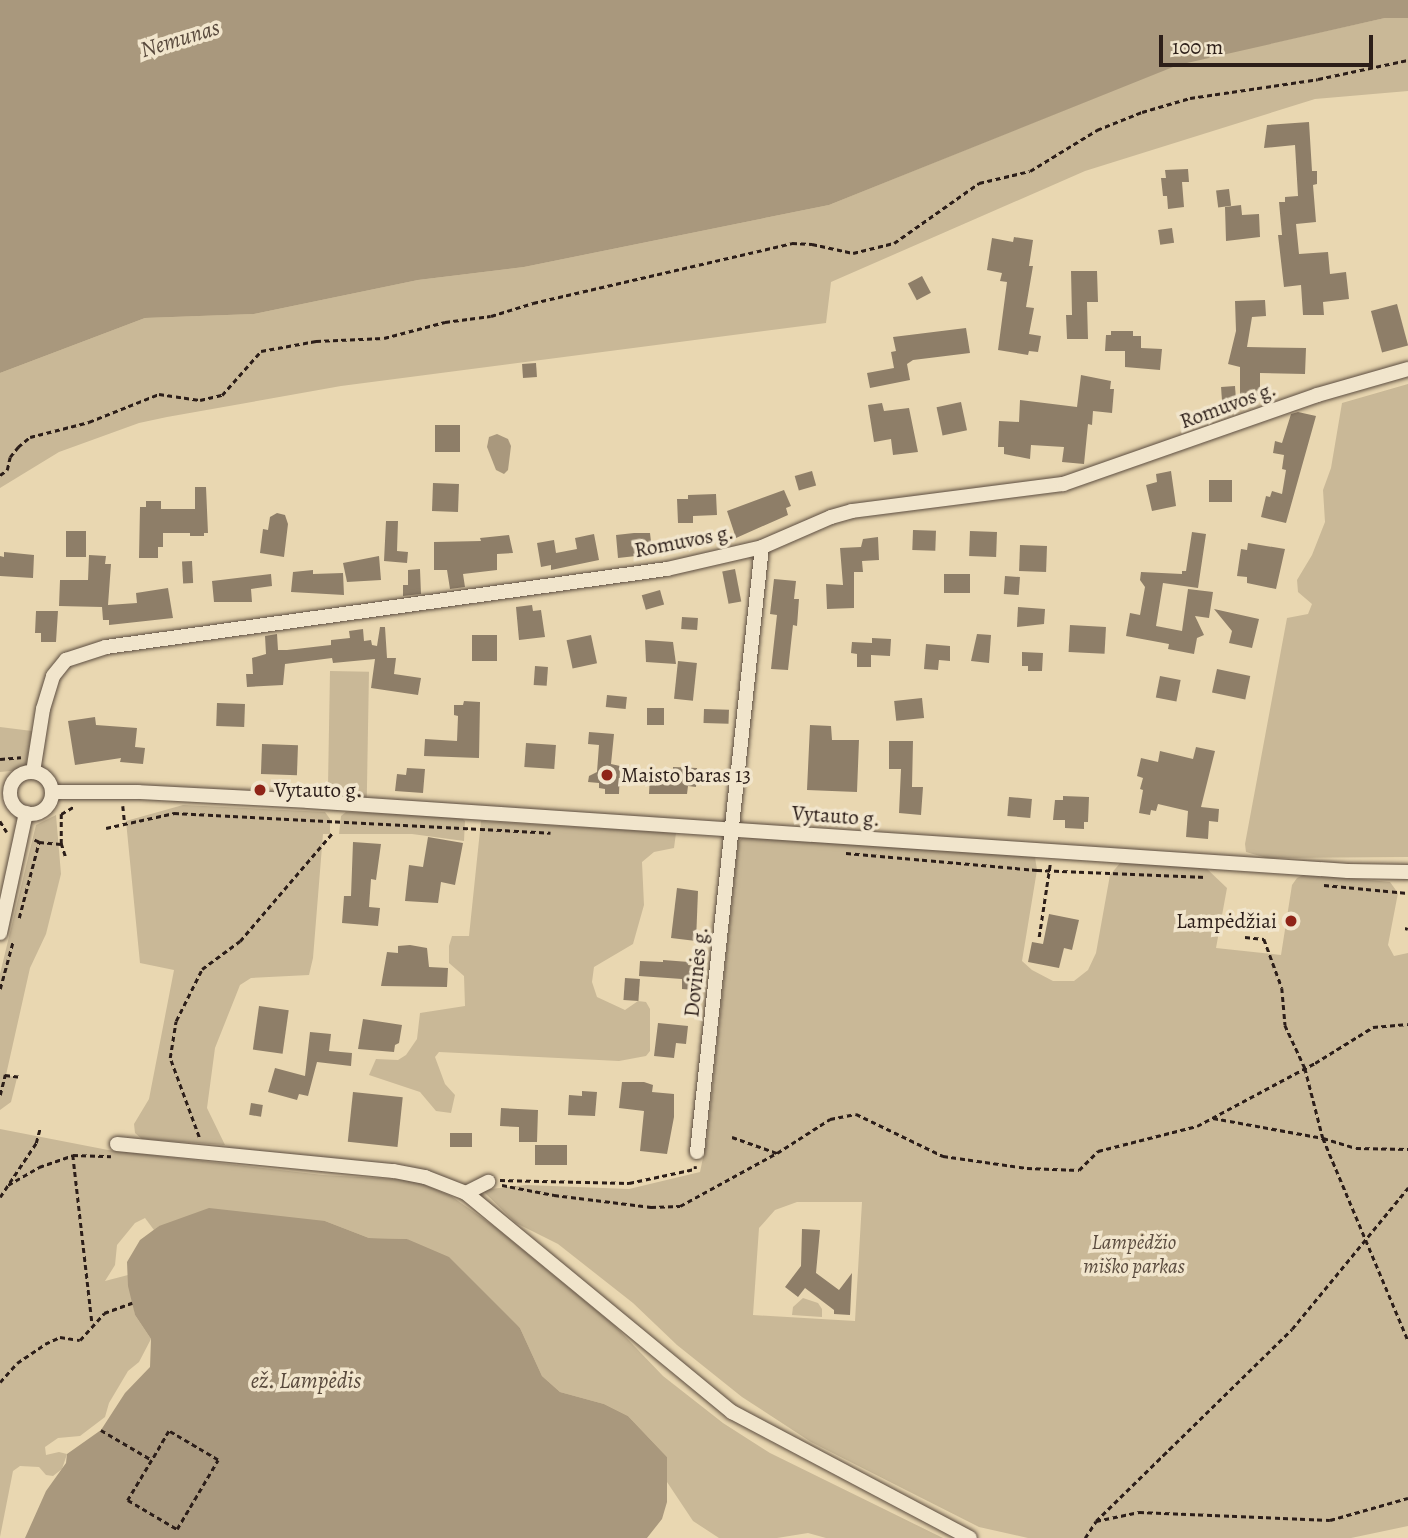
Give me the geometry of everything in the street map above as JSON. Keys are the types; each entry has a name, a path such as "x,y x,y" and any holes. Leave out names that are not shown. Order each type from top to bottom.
{"street":[{"name":"Romuvos g.","path":"34,764 48,687 60,666 66,660 106,647 667,569 762,547 831,517 852,511 1063,484 1317,395 1408,369"},
{"name":"Dovinės g.","path":"697,1152 762,547"},
{"path":"34,764 46,778 52,792 47,806 34,814 14,806 5,785 34,764"},
{"name":"Vytauto g.","path":"52,792 123,792 1408,872"},
{"path":"0,933 26,813"},
{"path":"118,1150 202,1152 394,1171 425,1177 466,1193 732,1412 970,1538"},
{"path":"466,1193 488,1182"}],"path":[{"path":"0,475 6,470 10,457 30,437 89,422 159,394 200,400 222,395 261,351 316,341 384,338 445,321 491,316 533,303 792,243 813,244 853,253 894,243 979,183 1030,172 1097,131 1142,112 1190,98 1318,79 1408,60"},
{"path":"0,759 34,764"},
{"path":"65,856 61,844 61,814 72,810 77,790"},
{"path":"123,792 125,824"},
{"path":"106,828 174,813 557,833"},
{"path":"0,821 9,835"},
{"path":"202,1152 198,1130 170,1058 176,1021 202,969 240,942 333,832"},
{"path":"39,842 61,844"},
{"path":"1039,937 1052,851"},
{"path":"833,852 1049,871 1208,877"},
{"path":"1319,884 1408,893"},
{"path":"1245,937 1264,939 1282,988 1285,1025 1305,1068 1323,1138 1408,1340"},
{"path":"488,1182 554,1195 651,1207 680,1206 777,1153 830,1119 856,1114 943,1156 1027,1168 1079,1170 1098,1151 1198,1126 1305,1068 1373,1027 1408,1024"},
{"path":"0,1096 5,1075 22,1077"},
{"path":"1213,1118 1323,1138 1356,1148 1408,1149"},
{"path":"0,1197 36,1143 40,1128"},
{"path":"732,1137 777,1153"},
{"path":"8,1185 39,1167 73,1155 118,1150"},
{"path":"488,1182 506,1179 629,1183 695,1169 697,1152"},
{"path":"73,1155 92,1323"},
{"path":"1084,1538 1096,1521 1292,1329 1408,1188"},
{"path":"0,1382 17,1363 45,1344 60,1337 80,1340 92,1323 104,1313 132,1303"},
{"path":"101,1430 152,1460"},
{"path":"169,1431 218,1460 177,1529 128,1500 152,1460 169,1431"},
{"path":"1096,1521 1139,1512 1330,1520 1408,1498"}],"green space":[{"path":"1385,18 1408,18 1408,91 1315,99 1085,171 831,282 826,323 341,386 167,417 139,423 59,452 0,488 0,373 145,318 254,314 418,280 524,267 829,205 1178,64"},
{"path":"1408,384 1408,857 1267,858 1246,852 1245,844 1287,618 1308,614 1312,604 1298,592 1297,580 1312,555 1325,522 1323,490 1331,468 1342,403"},
{"path":"330,671 369,672 367,798 328,797"},
{"path":"0,727 32,731 26,765 21,770 0,772"},
{"path":"183,805 325,812 330,819 330,834 323,834 313,958 309,975 251,978 240,985 215,1048 207,1108 225,1145 142,1139 135,1133 134,1124 149,1099 174,970 140,963 126,821"},
{"path":"346,812 460,816 465,821 464,841 412,834 339,834 341,816"},
{"path":"56,815 61,874 46,934 30,968 6,1075 17,1078 11,1102 0,1110 0,974 36,825"},
{"path":"481,821 676,833 674,848 654,852 642,862 644,905 633,944 594,967 592,982 597,997 625,1010 638,1001 646,1002 650,1009 650,1051 646,1056 619,1061 439,1052 435,1057 445,1084 455,1095 451,1113 436,1111 420,1092 369,1075 376,1059 398,1060 406,1055 417,1039 420,1013 465,1006 464,976 449,963 449,946 452,936 469,936"},
{"name":"Lampėdžio miško parkas","path":"743,837 1035,857 1037,870 1022,961 1032,970 1053,981 1074,981 1088,970 1096,953 1110,875 1121,862 1206,868 1227,888 1216,948 1281,955 1292,885 1297,878 1305,874 1390,882 1398,893 1388,945 1394,956 1408,953 1408,1526 1351,1538 1028,1538 979,1527 811,1442 742,1397 677,1345 633,1303 558,1244 516,1223 482,1190 526,1185 629,1189 700,1172 707,1139 738,843","holes":["797,1202 862,1202 855,1321 753,1315 759,1228 775,1210"]},
{"path":"0,1129 108,1150 323,1175 413,1180 451,1196 495,1227 614,1325 663,1376 723,1423 770,1453 943,1538 826,1538 808,1533 777,1538 719,1538 693,1521 665,1479 667,1457 628,1416 604,1404 560,1392 542,1376 520,1328 407,1239 369,1238 325,1221 159,1226 154,1230 145,1218 135,1223 117,1245 115,1265 105,1281 128,1275 135,1315 151,1339 139,1362 128,1371 109,1403 105,1417 80,1436 58,1438 45,1447 46,1455 59,1452 67,1454 62,1469 53,1476 46,1475 39,1467 20,1466 13,1471 0,1537"},
{"path":"803,1298 818,1303 822,1309 822,1317 792,1315 793,1307"}],"water":[{"name":"Nemunas","path":"0,0 1408,0 1408,18 1385,18 1178,65 829,205 524,267 418,280 254,314 145,318 0,373"},
{"path":"497,434 508,439 511,446 508,470 504,474 496,470 487,447 489,437"},
{"name":"ež. Lampėdis","path":"209,1208 325,1221 369,1238 407,1239 449,1257 520,1328 542,1376 560,1392 604,1404 628,1416 667,1457 667,1502 662,1519 647,1538 25,1538 46,1491 66,1463 67,1454 101,1430 125,1393 150,1367 151,1339 135,1315 128,1286 127,1262 140,1240 159,1226"}],"building":[{"path":"1309,122 1312,171 1317,171 1317,184 1313,185 1316,222 1296,224 1299,254 1328,252 1330,274 1346,272 1349,299 1323,302 1324,315 1303,315 1301,285 1284,287 1278,235 1282,235 1279,202 1285,202 1285,197 1298,196 1295,145 1264,148 1267,125"},
{"path":"1188,169 1189,182 1182,182 1184,207 1168,209 1161,178 1166,178 1165,170"},
{"path":"1229,189 1231,206 1218,207 1216,191"},
{"path":"1241,205 1242,215 1259,214 1260,237 1226,241 1225,207"},
{"path":"1172,228 1174,243 1160,245 1158,230"},
{"path":"1014,237 1033,240 1029,266 1033,266 1026,307 1034,308 1029,334 1041,336 1038,352 1029,351 1028,355 998,350 1007,282 1000,281 1002,273 987,270 992,238 1013,242"},
{"path":"1071,271 1097,271 1098,302 1087,302 1088,339 1067,339 1066,315 1072,315"},
{"path":"922,276 931,293 917,300 908,284"},
{"path":"1265,300 1266,316 1252,317 1247,347 1306,348 1305,374 1260,373 1260,396 1240,396 1240,367 1228,364 1236,331 1235,301"},
{"path":"1397,304 1408,346 1382,353 1371,311"},
{"path":"966,328 970,353 913,360 907,364 910,380 870,388 867,373 894,368 891,352 896,351 893,337"},
{"path":"1111,331 1133,331 1133,336 1141,336 1141,348 1162,349 1160,370 1125,367 1125,351 1105,351 1106,335 1111,335"},
{"path":"536,363 537,377 523,378 522,364"},
{"path":"1081,375 1111,381 1110,389 1114,389 1112,413 1093,411 1092,425 1088,424 1084,464 1062,462 1064,447 1031,445 1030,459 1004,454 1004,447 998,447 999,421 1019,422 1020,400 1077,407"},
{"path":"1235,386 1237,412 1223,413 1221,387"},
{"path":"961,402 967,430 943,436 937,407"},
{"path":"882,403 884,411 909,408 918,452 893,455 891,439 874,442 868,405"},
{"path":"1298,412 1316,416 1286,523 1261,517 1266,496 1270,497 1272,491 1282,494 1286,470 1282,469 1284,455 1273,453 1275,441 1282,443 1291,414"},
{"path":"435,425 460,425 460,452 435,452"},
{"path":"812,471 816,485 799,490 795,476"},
{"path":"1171,471 1176,506 1152,511 1146,485 1157,482 1156,474"},
{"path":"1209,480 1232,480 1232,502 1209,502"},
{"path":"433,483 459,484 458,512 432,511"},
{"path":"195,487 206,487 208,533 204,533 204,536 190,536 190,533 163,533 163,547 158,547 158,558 139,558 140,507 146,507 146,501 161,501 161,509 195,509"},
{"path":"784,490 791,506 786,508 788,515 736,538 727,511"},
{"path":"716,494 717,515 693,516 693,523 678,523 677,499 688,499 688,495"},
{"path":"277,513 285,515 288,524 284,557 260,553 263,529 268,530 270,517"},
{"path":"386,521 398,521 397,551 408,552 407,563 384,561"},
{"path":"913,530 936,531 935,551 912,550"},
{"path":"66,531 86,531 86,557 66,557"},
{"path":"970,531 997,532 996,557 969,556"},
{"path":"1192,532 1206,534 1198,588 1163,583 1156,626 1182,631 1188,589 1213,592 1209,618 1195,616 1204,635 1197,638 1194,654 1168,649 1169,644 1126,636 1130,613 1140,615 1145,587 1140,580 1141,572 1182,574 1182,571 1186,571"},
{"path":"650,533 652,550 636,552 636,556 618,558 616,535"},
{"path":"594,534 599,560 551,570 551,565 541,567 537,543 554,540 556,553 577,549 575,538"},
{"path":"509,535 513,553 497,554 497,570 463,574 465,587 450,589 447,570 434,570 434,542 481,541 480,538"},
{"path":"878,537 879,560 862,561 863,572 854,572 854,608 827,609 826,584 843,585 840,548 861,547 863,539"},
{"path":"1248,543 1285,549 1276,589 1247,583 1247,577 1237,576 1241,549 1247,550"},
{"path":"1020,545 1047,546 1046,572 1019,571"},
{"path":"4,552 34,555 33,578 0,576 0,556 4,557"},
{"path":"89,555 106,556 105,564 111,564 108,605 137,603 136,593 168,588 173,618 109,625 109,620 103,620 102,607 59,606 60,580 88,580"},
{"path":"379,556 381,580 347,582 343,563"},
{"path":"192,561 193,583 183,583 182,562"},
{"path":"420,569 421,594 403,596 403,585 408,585 408,570"},
{"path":"735,569 741,601 729,604 722,571"},
{"path":"313,570 313,574 343,573 344,595 291,592 293,572"},
{"path":"271,574 272,586 251,589 252,602 214,602 212,581"},
{"path":"944,574 970,574 970,593 944,593"},
{"path":"1005,576 1020,577 1019,595 1004,594"},
{"path":"774,579 796,581 794,599 799,599 797,626 793,625 788,670 771,669 777,615 770,614"},
{"path":"660,590 664,604 646,610 642,595"},
{"path":"532,605 533,611 541,610 545,637 519,640 516,607"},
{"path":"1018,607 1045,609 1044,624 1017,627"},
{"path":"1214,609 1259,619 1252,648 1229,643 1232,631"},
{"path":"36,611 58,611 56,642 41,642 41,633 35,633"},
{"path":"682,617 698,618 697,630 681,629"},
{"path":"1070,625 1106,627 1105,654 1069,652"},
{"path":"380,627 385,627 387,658 396,658 394,674 421,678 418,695 371,688 375,659 333,663 332,658 285,664 283,685 247,687 246,674 253,674 252,658 266,654 265,636 277,634 278,650 287,650 331,645 331,640 350,638 349,631 363,629 364,641 371,640 372,645 377,646"},
{"path":"977,634 991,635 989,663 971,661"},
{"path":"472,635 497,635 497,661 472,661"},
{"path":"591,635 597,663 573,669 567,640"},
{"path":"872,638 891,639 890,656 871,655 871,667 857,667 857,654 851,653 852,642 872,643"},
{"path":"645,640 673,642 676,664 646,662"},
{"path":"926,644 950,646 950,661 939,660 938,670 924,669"},
{"path":"1022,652 1043,653 1042,671 1028,671 1028,666 1022,666"},
{"path":"678,661 697,663 693,701 674,699"},
{"path":"535,666 548,667 547,686 534,685"},
{"path":"1217,669 1250,676 1245,700 1212,692"},
{"path":"1160,676 1181,680 1176,702 1156,698"},
{"path":"607,695 627,697 626,709 606,707"},
{"path":"922,698 924,718 896,721 894,701"},
{"path":"464,701 480,702 479,758 424,756 425,739 457,741 458,716 454,715 454,705 463,705"},
{"path":"217,703 245,704 244,727 216,726"},
{"path":"647,708 664,708 664,725 647,725"},
{"path":"704,709 729,710 728,724 704,723"},
{"path":"95,717 96,725 137,728 135,747 145,748 143,764 120,762 121,758 75,765 68,721"},
{"path":"810,725 831,726 832,740 859,740 857,792 807,790"},
{"path":"589,732 614,734 611,764 620,766 619,794 605,794 605,789 599,788 599,783 588,782 589,776 597,772 599,745 588,744"},
{"path":"889,741 913,741 912,787 923,787 921,815 899,813 901,769 889,769"},
{"path":"526,743 556,745 554,769 524,767"},
{"path":"262,744 298,745 297,775 261,774"},
{"path":"1196,747 1215,751 1201,807 1219,809 1218,822 1209,821 1208,839 1186,837 1188,811 1158,804 1156,811 1151,810 1150,815 1139,813 1143,778 1137,776 1141,758 1158,762 1160,751 1193,759"},
{"path":"673,767 697,768 696,787 688,786 687,794 649,794 650,775 662,776 663,770 673,771"},
{"path":"407,768 425,769 423,793 395,791 397,774 406,775"},
{"path":"1063,796 1089,797 1088,822 1084,822 1084,829 1065,828 1065,820 1053,820 1055,800 1063,800"},
{"path":"1009,797 1032,799 1030,818 1007,816"},
{"path":"428,837 463,843 455,885 441,882 438,903 405,901 409,865 423,867"},
{"path":"353,842 381,844 376,880 371,879 369,907 380,908 378,926 342,923 344,896 351,896"},
{"path":"677,888 698,891 696,941 671,938"},
{"path":"1049,914 1079,920 1072,950 1064,948 1059,968 1028,962 1032,942 1043,944"},
{"path":"398,946 427,948 429,967 448,968 447,987 381,986 387,952 398,953"},
{"path":"640,961 689,962 688,965 697,966 695,990 682,989 682,979 639,976"},
{"path":"625,978 640,979 638,1001 623,1000"},
{"path":"259,1006 289,1010 283,1054 253,1050"},
{"path":"363,1019 402,1025 399,1043 395,1045 394,1052 358,1049"},
{"path":"658,1023 688,1026 686,1044 676,1043 674,1058 654,1056"},
{"path":"310,1032 331,1034 329,1051 352,1053 351,1066 317,1062 308,1096 299,1094 297,1100 268,1092 275,1068 305,1076"},
{"path":"622,1082 644,1082 653,1085 652,1092 674,1094 674,1117 667,1154 640,1151 644,1111 619,1108"},
{"path":"582,1091 597,1092 595,1116 568,1115 569,1095 582,1096"},
{"path":"353,1092 403,1097 397,1147 348,1142"},
{"path":"251,1103 263,1105 261,1117 249,1115"},
{"path":"501,1108 538,1110 537,1142 519,1142 519,1127 500,1126"},
{"path":"450,1133 472,1133 472,1147 450,1147"},
{"path":"535,1145 567,1145 567,1165 535,1165"},
{"path":"802,1229 820,1230 816,1273 839,1290 852,1273 850,1315 834,1314 834,1310 805,1288 798,1297 785,1287 801,1266"}],"place":[{"name":"Maisto baras 13","path":"607,775"},
{"name":"Vytauto g.","path":"260,790"},
{"name":"Lampėdžiai","path":"1291,921"}]}
